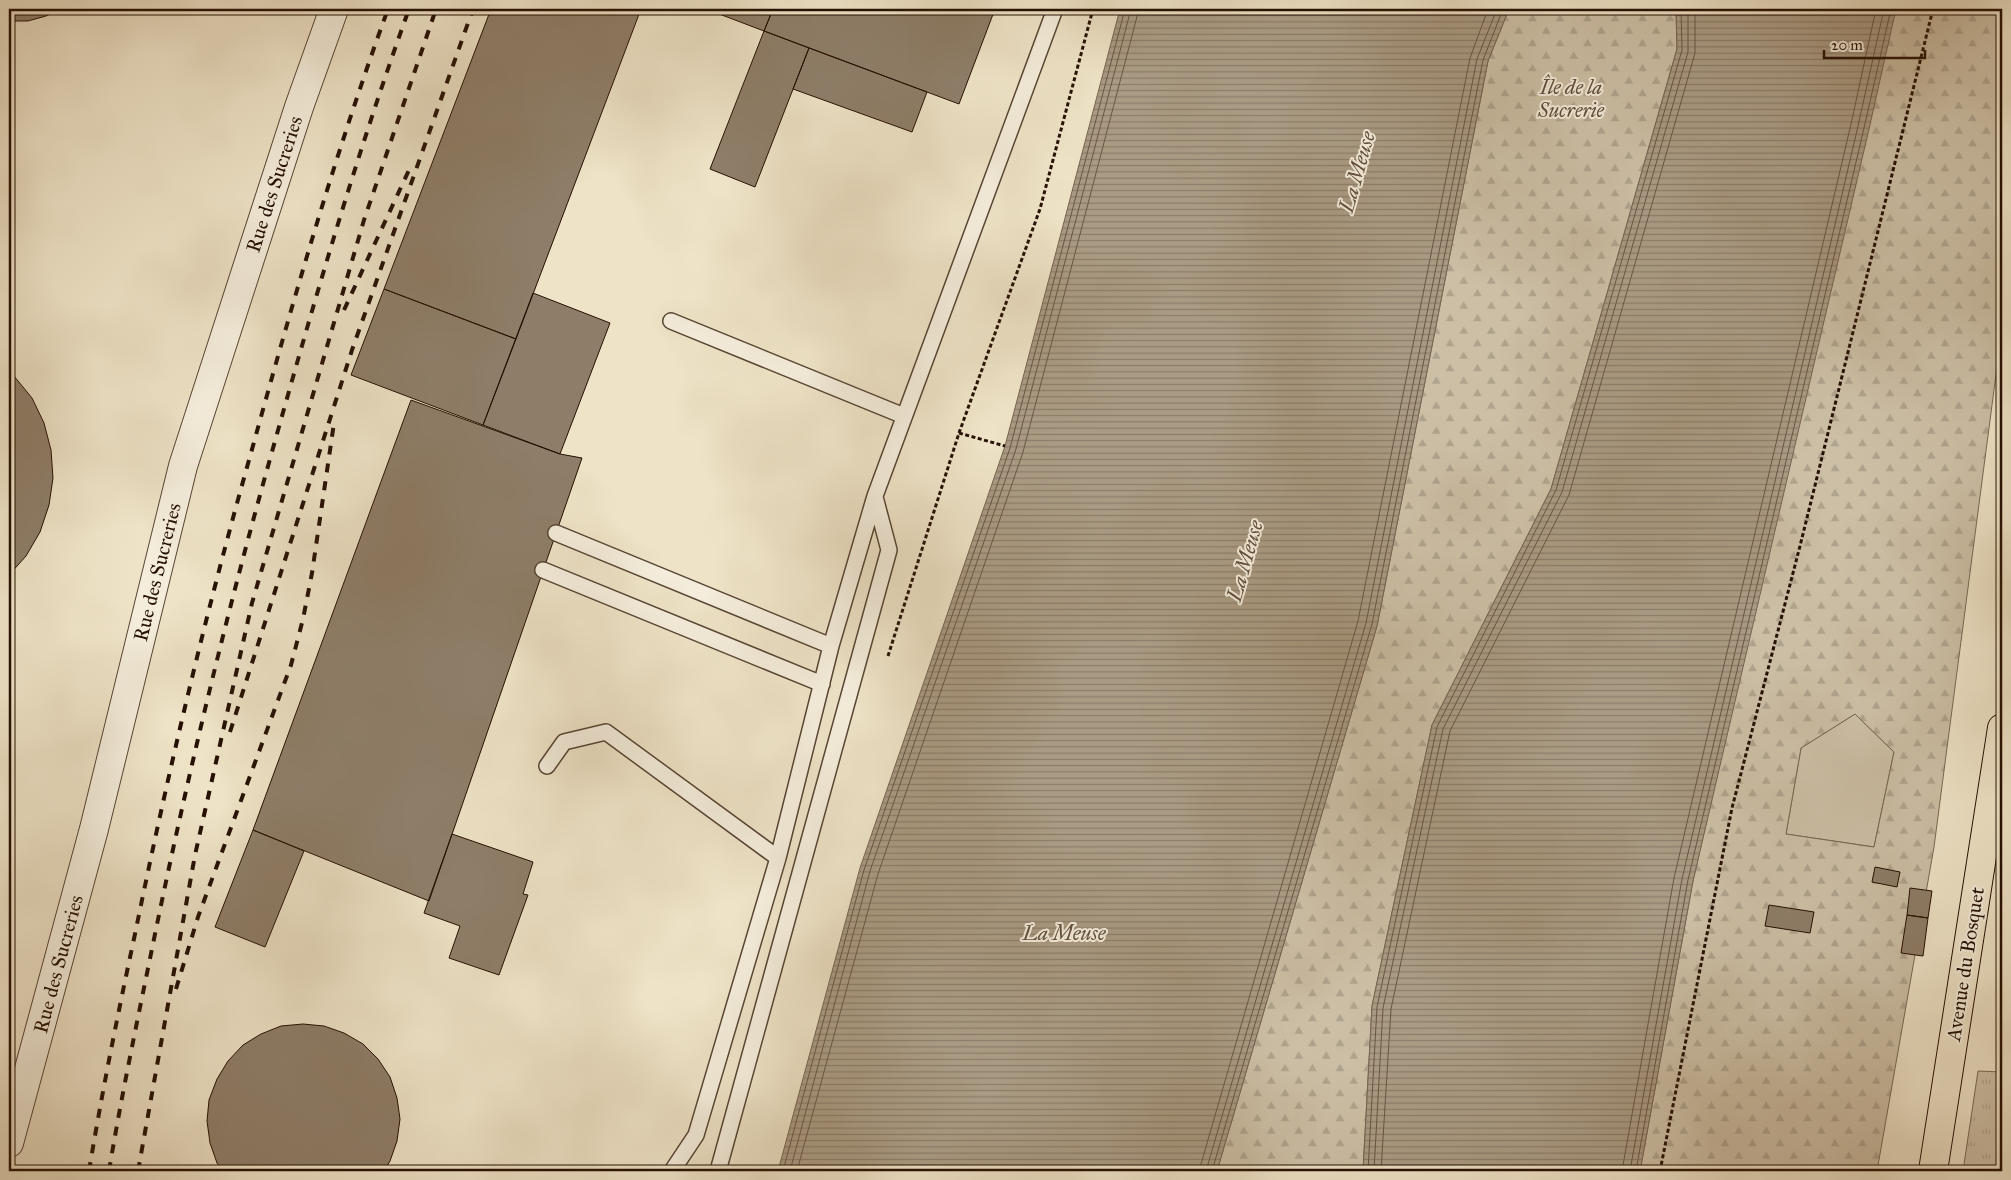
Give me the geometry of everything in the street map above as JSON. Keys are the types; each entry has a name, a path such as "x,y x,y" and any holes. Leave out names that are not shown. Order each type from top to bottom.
{"main road":[{"name":"Avenue du Bosquet","path":"1933,1171 2002,728"}],"street":[{"name":"Rue des Sucreries","path":"9,1143 13,1113 94,829 183,466 299,107 334,9"}],"lane":[{"path":"672,1171 696,1135 778,858 831,646 875,496 1055,9"},
{"path":"671,321 904,416"},
{"path":"718,1171 888,550 875,496"},
{"path":"556,533 831,646"},
{"path":"543,570 822,684"},
{"path":"547,766 564,742 606,732 778,858"}],"path":[{"path":"887,660 959,433 1040,209 1094,9"},
{"path":"1660,1171 1732,808 1800,546 1933,9"},
{"path":"959,433 1005,446"}],"green space":[{"name":"Île de la Sucrerie","path":"1509,9 1676,9 1677,49 1551,489 1432,725 1372,1006 1363,1171 1217,1171 1377,626 1488,61"},
{"path":"1892,9 2002,9 2002,329 1934,847 1877,1171 1640,1171 1693,881","holes":["1855,714 1894,752 1874,847 1786,834 1801,748"]},
{"path":"1855,714 1894,752 1874,847 1786,834 1801,748"},
{"path":"1978,1071 2002,1072 2002,1171 1963,1171"}],"water":[{"name":"La Meuse","path":"1120,9 1509,9 1488,61 1377,626 1217,1171 778,1171 860,868 1005,446"},
{"path":"1676,9 1896,9 1693,881 1640,1171 1363,1171 1372,1006 1432,725 1551,489 1677,49"}],"building":[{"path":"9,9 60,9 46,16 28,21 9,21"},
{"path":"491,9 641,9 516,339 384,289"},
{"path":"706,9 773,9 764,31"},
{"path":"773,9 995,9 959,104 764,31"},
{"path":"764,31 809,48 755,187 710,169"},
{"path":"809,48 927,92 912,132 793,89"},
{"path":"384,289 516,339 483,425 351,375"},
{"path":"533,293 610,323 560,454 483,425"},
{"path":"9,370 32,398 44,423 51,450 53,478 49,505 40,532 26,556 9,575"},
{"path":"411,400 560,454 582,458 429,901 253,830"},
{"path":"253,830 304,851 265,947 215,927"},
{"path":"452,834 533,862 523,894 528,895 499,975 449,958 460,926 424,913"},
{"path":"1875,867 1900,872 1897,887 1872,882"},
{"path":"1910,888 1932,891 1928,918 1907,915"},
{"path":"1769,905 1814,912 1810,933 1765,926"},
{"path":"1907,915 1928,918 1923,956 1901,953"},
{"path":"303,1024 324,1026 344,1033 363,1044 378,1059 390,1077 397,1098 400,1119 397,1141 390,1161 384,1171 223,1171 217,1163 210,1143 207,1121 209,1100 217,1079 228,1061 243,1045 261,1034 281,1026"}],"railway":[{"path":"89,1171 110,1052 174,753 234,513 298,285 350,119 388,9"},
{"path":"109,1171 119,1112 168,874 208,695 238,577 318,289 371,120 409,9"},
{"path":"138,1171 195,855 252,603 364,220 436,9"},
{"path":"230,732 352,350 473,9"},
{"path":"344,310 409,170"},
{"path":"176,989 198,917 291,665 312,573 334,423"}]}
